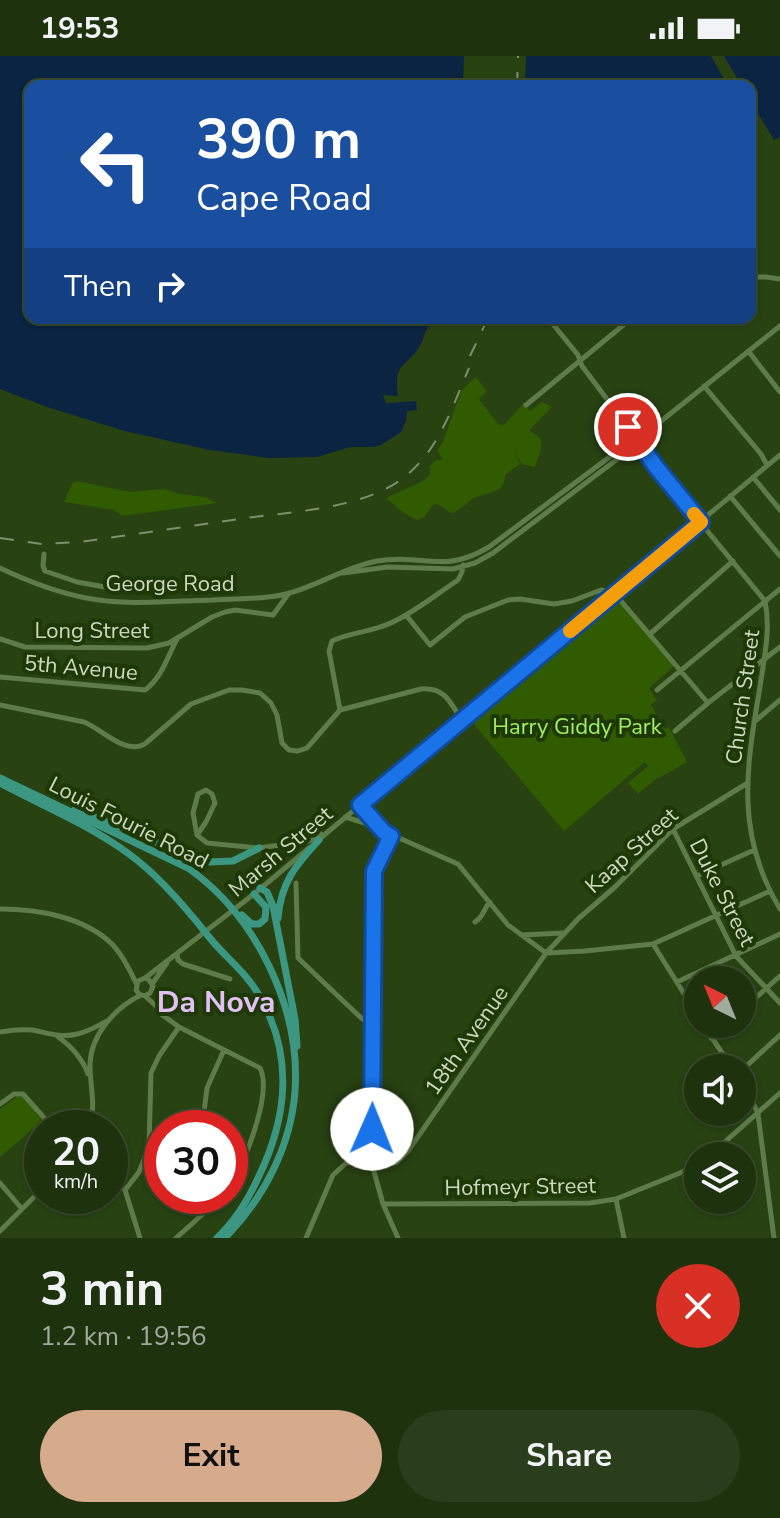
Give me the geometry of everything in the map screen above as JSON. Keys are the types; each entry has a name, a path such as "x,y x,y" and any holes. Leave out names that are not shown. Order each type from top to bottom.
{"main road":[{"name":"Louis Fourie Road","path":"0,780 179,863 206,881 226,900 258,943 269,964 282,999 295,1069 289,1127 278,1161 255,1203 221,1238"},
{"path":"0,780 132,856 246,976 265,1005 280,1048 283,1076 281,1115 268,1156 241,1209 221,1238"},
{"path":"42,798 209,862 233,861 259,848"},
{"path":"277,928 286,883 319,840"},
{"path":"226,900 252,924 259,924 265,919 267,910 257,891"},
{"path":"257,891 267,892 271,897 295,1019 298,1064 295,1092"},
{"name":"Louis Fourie Road","path":"221,1238 252,1201 275,1160 287,1127 293,1092 291,1039"}],"street":[{"path":"756,277 780,279"},
{"name":"Church Street","path":"553,324 667,482 765,601 768,628 747,784 748,819 754,850 780,909"},
{"path":"526,405 625,324"},
{"path":"637,441 780,326"},
{"path":"749,352 780,392"},
{"path":"704,386 767,465"},
{"name":"George Road","path":"0,568 44,586 86,598 120,602 271,597 289,593 355,566 387,560 453,566 475,563 493,553 637,441"},
{"name":"George Road","path":"462,564 637,441"},
{"name":"Marsh Street","path":"128,1002 152,988 168,962 177,954 319,840 780,455"},
{"path":"753,477 780,510"},
{"path":"730,496 780,556"},
{"path":"44,554 45,571 77,582 116,589"},
{"path":"650,634 733,561"},
{"path":"340,710 329,651 332,641 371,631 406,615 469,572 475,563"},
{"path":"458,580 462,564"},
{"path":"450,586 454,577 453,566"},
{"path":"657,690 780,589"},
{"path":"406,615 427,644 433,644 473,613 508,600 554,604 601,590 615,594 708,703"},
{"path":"273,615 289,593"},
{"path":"271,597 273,615"},
{"name":"Long Street","path":"0,639 25,647 147,648 169,643 225,612 235,610 273,615"},
{"name":"5th Avenue","path":"0,677 145,690 159,676 177,638"},
{"path":"675,731 780,647"},
{"path":"750,670 761,678"},
{"path":"0,705 84,722 134,748 146,743 191,704 229,690 253,691 265,697 275,709 282,743 289,750 307,748 340,710 421,689 430,688 442,693 462,721"},
{"path":"754,722 780,700"},
{"name":"Kaap Street","path":"546,953 673,829 747,784"},
{"path":"197,835 215,803 212,794 206,790 198,794 193,813 197,835 207,843 259,848 295,844 309,841 336,825"},
{"path":"362,803 384,832"},
{"path":"362,803 394,835"},
{"path":"345,817 394,835 461,866 508,925 546,953 653,944 770,891"},
{"name":"Duke Street","path":"673,829 736,956 780,1003"},
{"path":"394,835 374,871 372,1129 373,1168 383,1204 398,1238"},
{"path":"295,844 307,849"},
{"path":"697,876 754,850"},
{"path":"296,883 298,958 373,1027"},
{"path":"475,922 482,917 490,902"},
{"path":"0,909 45,913 86,927 112,945 140,982 143,995 161,1014 179,1027 260,1068 263,1075 259,1114 248,1149"},
{"path":"520,935 565,933"},
{"path":"677,982 780,934"},
{"path":"653,944 684,993"},
{"name":"18th Avenue","path":"373,1168 397,1162 408,1151 546,953"},
{"path":"177,954 183,964 230,979"},
{"name":"Marsh Street","path":"140,982 168,962"},
{"path":"756,997 780,976"},
{"path":"140,982 152,988 156,1006"},
{"path":"94,1110 91,1052 108,1021 128,1002 140,982"},
{"path":"0,1032 18,1029 56,1036 78,1034 108,1021"},
{"path":"128,1186 139,1172 149,1147 151,1073 179,1027"},
{"path":"756,1057 780,1035"},
{"path":"56,1036 77,1054 91,1079"},
{"path":"711,1038 722,1054"},
{"path":"204,1110 207,1088 224,1050"},
{"path":"725,1142 780,1093"},
{"path":"0,1104 14,1094 23,1094 37,1110"},
{"path":"756,1109 774,1238"},
{"path":"306,1238 333,1175 346,1163 374,1158"},
{"name":"Hofmeyr Street","path":"383,1204 590,1203 616,1199 684,1171"},
{"path":"0,1183 22,1209 0,1231"},
{"path":"616,1199 624,1238"},
{"path":"128,1200 140,1238"},
{"path":"176,1238 203,1214"}],"green space":[{"path":"476,377 487,391 479,399 499,425 504,425 524,403 530,411 542,402 552,407 529,430 541,440 535,467 522,464 516,453 520,464 506,474 498,490 474,498 454,513 434,504 424,517 417,520 386,498 421,482 430,475 430,466 436,460 443,460 437,450 462,390"},
{"path":"76,481 130,492 164,489 205,497 217,503 122,516 114,510 64,502"},
{"name":"Harry Giddy Park","path":"616,598 675,665 649,688 657,700 651,705 665,729 669,727 687,762 658,777 638,794 628,783 648,766 645,762 564,831 472,722"},
{"path":"18,1096 24,1098 33,1110 24,1110 24,1136 0,1157 0,1109"}],"water":[{"path":"0,56 464,56 463,80 24,80 24,324 426,324 429,326 421,344 399,370 398,396 383,395 386,403 416,401 417,410 407,411 401,432 374,447 350,447 317,457 268,458 210,450 125,431 0,389"},
{"path":"526,56 711,56 725,80 525,80"},
{"path":"724,56 780,56 780,137 774,140 756,110 756,80 738,80"}],"railway":[{"path":"517,80 518,56"},
{"path":"470,356 485,324"},
{"path":"0,538 42,544 80,542 305,511 372,495 408,474 429,451 469,368"}],"slow traffic":[{"path":"570,631 701,522 694,514"}],"district":[{"name":"Da Nova","path":"216,1002"}],"route":[{"path":"372,1129 374,871 391,836 360,805 701,522 667,482 628,427"}]}
